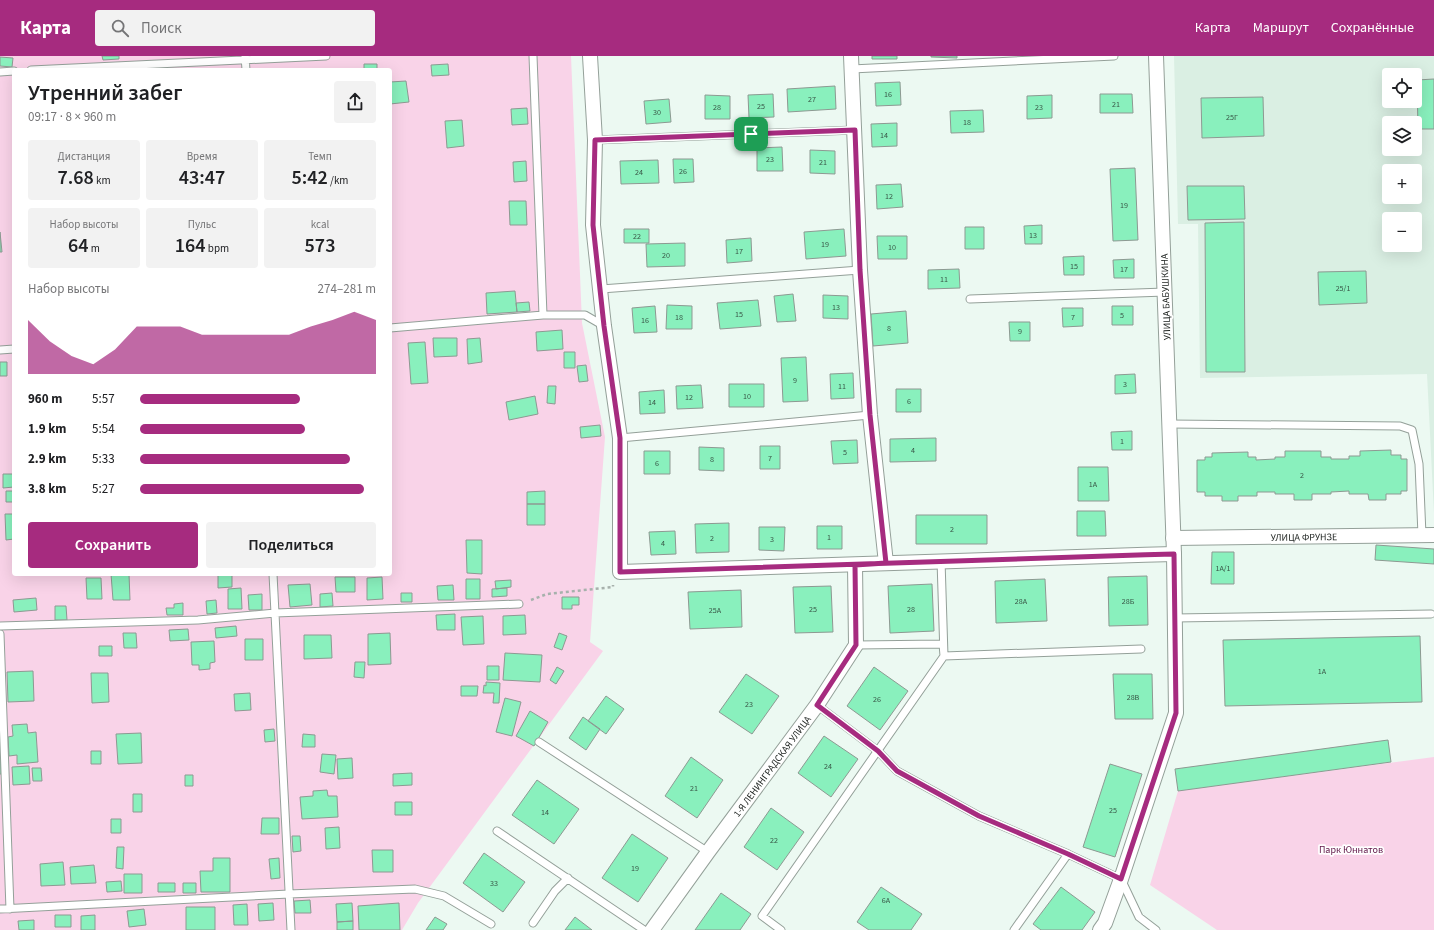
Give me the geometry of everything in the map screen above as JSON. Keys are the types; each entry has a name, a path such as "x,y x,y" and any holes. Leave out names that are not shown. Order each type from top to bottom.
{"street":[{"path":"590,56 595,140 593,225 604,326 620,438 620,572 855,565 940,560 1174,554"},
{"name":"УЛИЦА БАБУШКИНА","path":"1100,930 1105,923 1121,879 1176,713 1174,554 1166,292 1156,56"},
{"path":"852,63 860,270 870,415 886,563"},
{"name":"УЛИЦА ФРУНЗЕ","path":"1173,538 1428,535"},
{"path":"855,565 856,645"},
{"name":"1-Я ЛЕНИНГРАДСКАЯ УЛИЦА","path":"652,930 817,705 856,645"}],"lane":[{"path":"67,68 245,58 326,56"},
{"path":"533,56 543,315"},
{"path":"852,63 1114,56"},
{"path":"245,58 246,68"},
{"path":"0,72 12,71"},
{"path":"595,140 855,130"},
{"path":"601,289 860,270"},
{"path":"970,299 1166,292"},
{"path":"392,328 543,315 585,315 604,326"},
{"path":"0,350 12,349"},
{"path":"620,438 870,415"},
{"path":"1169,424 1400,426 1412,430 1419,464 1428,535"},
{"path":"781,930 762,916 944,656 940,560"},
{"path":"273,576 291,930"},
{"path":"0,626 198,620 275,613 519,604"},
{"path":"1175,618 1432,614"},
{"path":"0,634 10,909"},
{"path":"856,645 943,644"},
{"path":"944,656 1141,649"},
{"path":"817,705 878,751 897,771 979,816 1068,854 1121,879 1139,917 1156,930"},
{"path":"538,742 708,852"},
{"path":"497,831 644,930"},
{"path":"1014,930 1068,854"},
{"path":"533,923 554,891 568,878"},
{"path":"0,909 289,894 415,890 444,896 492,924"}],"path":[{"path":"519,604 547,594 613,587 620,572"}],"shaded area":[{"path":"1174,56 1434,56 1434,513 1427,374 1200,378 1198,224 1178,224"}],"green space":[{"path":"0,56 571,56 582,323 605,437 590,642 603,651 418,903 402,930 0,930"},
{"name":"Парк Юннатов","path":"1434,757 1434,930 1217,930 1150,885 1178,791"}],"building":[{"path":"102,56 119,56 119,59 103,60"},
{"path":"872,56 897,56 897,59 872,59"},
{"path":"957,56 957,58 931,57"},
{"path":"0,57 13,58 12,67 0,66"},
{"path":"364,64 377,64 377,68 364,68"},
{"path":"448,64 449,75 432,76 431,65"},
{"path":"1434,79 1434,129 1422,129 1422,116 1418,116 1418,108 1422,108 1422,80"},
{"path":"406,81 409,102 392,104 392,82"},
{"path":"900,82 901,105 876,106 875,83"},
{"path":"835,86 836,109 788,112 787,89"},
{"path":"773,94 774,117 749,118 748,95"},
{"path":"1100,94 1132,94 1133,113 1100,113"},
{"path":"705,95 730,96 730,119 705,119"},
{"path":"1052,95 1052,118 1027,119 1027,96"},
{"path":"1263,97 1264,136 1202,138 1201,98"},
{"path":"669,99 671,122 646,124 644,101"},
{"path":"527,108 528,124 512,125 511,109"},
{"path":"983,110 984,132 951,133 950,111"},
{"path":"462,120 464,146 447,148 445,121"},
{"path":"897,123 897,146 872,147 871,124"},
{"path":"782,147 783,171 757,171 757,148"},
{"path":"810,150 835,151 835,174 810,173"},
{"path":"673,159 693,159 694,182 674,183"},
{"path":"658,160 659,183 621,184 620,161"},
{"path":"526,161 527,181 514,182 513,162"},
{"path":"1135,168 1138,240 1113,241 1110,169"},
{"path":"901,184 903,207 877,209 876,185"},
{"path":"1187,186 1244,186 1245,219 1188,220"},
{"path":"509,201 526,201 527,225 510,225"},
{"path":"1244,222 1245,372 1206,372 1205,223"},
{"path":"1042,225 1042,244 1025,244 1024,226"},
{"path":"965,227 984,227 984,249 965,249"},
{"path":"624,229 649,229 649,243 624,243"},
{"path":"844,229 846,256 806,259 804,232"},
{"path":"0,232 2,252 0,252"},
{"path":"877,236 907,236 907,259 878,259"},
{"path":"751,238 752,261 727,263 726,240"},
{"path":"685,243 685,266 647,267 646,244"},
{"path":"1084,256 1084,275 1064,275 1063,257"},
{"path":"1134,259 1134,278 1114,278 1113,260"},
{"path":"959,269 960,288 928,289 928,270"},
{"path":"1366,271 1367,303 1319,305 1318,272"},
{"path":"515,291 517,312 487,314 486,293"},
{"path":"793,294 796,321 777,322 774,296"},
{"path":"823,295 848,296 848,319 823,318"},
{"path":"758,300 761,326 720,329 717,303"},
{"path":"529,302 530,311 517,312 516,303"},
{"path":"667,305 692,306 692,329 666,329"},
{"path":"655,306 657,332 634,333 632,308"},
{"path":"1112,306 1133,306 1133,325 1112,325"},
{"path":"1062,308 1083,308 1083,326 1063,327"},
{"path":"906,311 908,343 873,346 871,314"},
{"path":"1009,322 1030,322 1030,341 1010,341"},
{"path":"562,330 563,349 537,351 536,332"},
{"path":"433,338 457,338 457,356 434,357"},
{"path":"480,338 482,362 468,364 467,339"},
{"path":"425,342 428,383 411,384 408,343"},
{"path":"564,352 575,352 575,368 564,368"},
{"path":"806,357 808,401 783,402 781,358"},
{"path":"0,362 7,362 7,376 0,376"},
{"path":"586,365 588,381 579,382 577,366"},
{"path":"853,373 854,398 831,399 830,374"},
{"path":"1135,374 1136,393 1115,394 1115,375"},
{"path":"729,384 764,384 764,407 729,407"},
{"path":"701,385 703,408 677,409 676,386"},
{"path":"548,386 556,386 555,404 547,403"},
{"path":"896,389 921,389 921,412 896,412"},
{"path":"664,390 665,413 640,414 639,392"},
{"path":"535,396 538,414 509,420 506,402"},
{"path":"600,425 601,436 581,438 580,427"},
{"path":"1132,431 1132,450 1112,450 1111,432"},
{"path":"936,438 936,461 890,462 890,439"},
{"path":"857,440 858,463 833,464 831,441"},
{"path":"760,446 780,446 780,469 760,469"},
{"path":"699,447 724,448 724,471 699,470"},
{"path":"1391,450 1391,455 1401,455 1401,459 1407,459 1407,491 1401,491 1401,494 1386,494 1386,500 1369,500 1368,494 1349,494 1349,491 1331,492 1331,494 1312,494 1312,500 1294,500 1294,494 1257,492 1257,496 1238,496 1238,501 1222,501 1222,496 1205,496 1205,492 1197,492 1197,460 1205,460 1205,457 1212,457 1212,453 1248,452 1248,457 1256,457 1256,460 1285,457 1285,451 1321,451 1321,457 1331,457 1331,459 1349,459 1349,456 1360,456 1360,451"},
{"path":"644,451 670,451 670,474 644,474"},
{"path":"1078,467 1108,467 1109,501 1078,501"},
{"path":"3,474 12,474 12,487 3,488"},
{"path":"6,491 12,491 12,502 6,502"},
{"path":"545,491 545,504 527,504 527,492"},
{"path":"527,504 545,504 545,525 527,525"},
{"path":"1077,511 1105,511 1106,536 1077,536"},
{"path":"5,514 12,514 12,539 6,540"},
{"path":"916,515 987,515 987,544 916,544"},
{"path":"729,523 729,552 696,553 695,524"},
{"path":"817,526 842,526 842,549 817,549"},
{"path":"759,527 785,527 784,551 759,550"},
{"path":"675,531 676,554 651,555 649,532"},
{"path":"466,540 482,540 482,574 467,573"},
{"path":"1376,545 1434,549 1434,564 1375,560"},
{"path":"1212,552 1234,552 1234,584 1211,584"},
{"path":"111,576 129,576 130,600 113,600"},
{"path":"218,576 232,576 232,587 218,588"},
{"path":"1147,576 1148,625 1109,626 1108,577"},
{"path":"335,577 355,577 355,592 336,592"},
{"path":"382,577 383,599 367,600 367,578"},
{"path":"86,578 101,578 102,599 87,599"},
{"path":"466,579 480,579 480,599 466,599"},
{"path":"1045,579 1047,621 996,623 995,581"},
{"path":"511,580 511,587 496,589 495,581"},
{"path":"310,584 312,605 290,607 288,585"},
{"path":"932,584 934,631 890,633 888,586"},
{"path":"453,585 454,600 438,600 437,586"},
{"path":"831,586 833,632 795,633 793,587"},
{"path":"241,588 242,609 228,609 228,589"},
{"path":"507,588 507,596 492,597 492,589"},
{"path":"741,590 742,627 690,629 688,592"},
{"path":"332,593 333,606 320,607 320,594"},
{"path":"401,593 412,593 412,602 401,602"},
{"path":"262,594 262,610 249,610 248,595"},
{"path":"562,597 579,597 579,605 572,605 572,609 562,609"},
{"path":"36,598 37,610 14,612 13,600"},
{"path":"216,600 217,613 207,614 206,601"},
{"path":"183,603 183,615 167,615 166,608 174,608 174,604"},
{"path":"55,606 66,606 67,620 55,620"},
{"path":"455,614 455,630 437,630 436,615"},
{"path":"525,615 526,634 503,635 503,616"},
{"path":"483,616 484,644 463,645 461,617"},
{"path":"236,626 237,636 216,638 215,628"},
{"path":"188,629 189,640 170,641 169,630"},
{"path":"123,633 136,633 137,648 124,648"},
{"path":"390,633 391,664 368,665 368,634"},
{"path":"559,633 567,636 562,650 554,647"},
{"path":"304,635 331,635 332,658 304,659"},
{"path":"1420,636 1422,702 1225,706 1223,640"},
{"path":"245,639 263,639 263,660 245,660"},
{"path":"214,641 215,662 210,663 210,669 199,670 199,665 192,665 191,642"},
{"path":"99,646 112,646 112,656 99,656"},
{"path":"505,653 542,655 540,682 503,680"},
{"path":"355,662 365,662 364,678 354,677"},
{"path":"487,666 499,666 499,680 487,680"},
{"path":"557,667 564,671 556,684 550,680"},
{"path":"874,667 908,691 880,730 847,706"},
{"path":"33,671 34,701 8,702 7,672"},
{"path":"91,673 108,673 109,702 92,703"},
{"path":"746,674 779,696 752,734 719,712"},
{"path":"1113,674 1152,674 1153,719 1115,719"},
{"path":"486,682 500,683 499,703 493,703 494,693 483,693"},
{"path":"461,686 478,686 477,696 461,696"},
{"path":"250,693 251,710 235,711 234,694"},
{"path":"606,696 624,709 606,734 588,721"},
{"path":"505,698 521,702 512,736 496,732"},
{"path":"530,711 548,722 534,746 516,736"},
{"path":"583,717 600,729 586,750 569,738"},
{"path":"27,724 28,733 36,732 38,762 17,764 17,755 9,756 8,737 13,736 12,725"},
{"path":"274,729 275,741 265,742 264,730"},
{"path":"141,733 142,763 118,764 116,734"},
{"path":"303,734 315,735 315,747 302,747"},
{"path":"824,736 858,759 831,797 798,773"},
{"path":"1388,740 1391,762 1178,791 1175,769"},
{"path":"91,751 101,751 101,764 91,764"},
{"path":"0,752 3,752 3,774 0,774"},
{"path":"322,754 336,755 334,774 320,772"},
{"path":"691,757 723,780 697,818 665,796"},
{"path":"352,758 353,778 338,779 337,759"},
{"path":"1110,764 1142,774 1115,857 1083,847"},
{"path":"29,766 30,784 13,785 12,767"},
{"path":"32,768 41,768 42,781 33,781"},
{"path":"412,773 412,785 393,786 393,774"},
{"path":"185,775 193,775 193,786 185,786"},
{"path":"537,780 579,809 554,844 512,815"},
{"path":"327,790 328,796 337,796 338,817 302,819 300,797 313,796 313,791"},
{"path":"133,794 142,794 142,812 133,812"},
{"path":"395,802 412,802 412,815 395,815"},
{"path":"771,808 804,832 777,870 744,847"},
{"path":"262,818 279,818 279,834 261,834"},
{"path":"111,819 121,819 121,833 111,833"},
{"path":"339,827 340,848 326,849 325,828"},
{"path":"632,834 668,858 638,902 602,878"},
{"path":"292,836 300,836 301,851 293,852"},
{"path":"117,847 124,847 123,869 116,868"},
{"path":"372,850 393,850 393,872 373,872"},
{"path":"484,853 525,882 503,912 463,883"},
{"path":"213,858 230,858 230,892 201,892 200,871 213,871"},
{"path":"279,858 280,878 271,879 269,859"},
{"path":"63,862 65,885 41,886 40,864"},
{"path":"94,865 96,883 71,884 70,867"},
{"path":"124,874 142,874 142,893 124,893"},
{"path":"121,881 122,891 107,892 106,882"},
{"path":"158,883 175,883 175,892 158,892"},
{"path":"183,883 196,883 196,893 183,893"},
{"path":"881,887 922,914 911,930 869,930 857,922"},
{"path":"1061,887 1095,912 1082,930 1041,930 1033,924"},
{"path":"721,893 751,914 740,930 695,930"},
{"path":"310,900 311,913 295,913 294,901"},
{"path":"273,903 274,920 259,921 258,904"},
{"path":"352,903 353,921 337,922 336,904"},
{"path":"399,903 400,930 359,930 358,906"},
{"path":"247,904 248,925 234,925 233,905"},
{"path":"186,907 215,907 215,930 186,930"},
{"path":"144,909 146,925 129,927 127,911"},
{"path":"55,915 71,915 71,927 55,927"},
{"path":"95,915 95,930 81,930 81,916"},
{"path":"435,917 447,924 443,930 426,930"},
{"path":"575,917 592,930 565,930"},
{"path":"34,920 34,930 19,930 18,921"},
{"path":"353,921 353,930 337,930 337,922"}],"route":[{"path":"751,134 595,140 593,225 604,326 620,438 620,572 855,565 940,560 1174,554 1176,713 1121,879 1068,854 979,816 897,771 878,751 817,705 856,645 855,565 886,563 870,415 860,270 855,130 751,134"}]}
